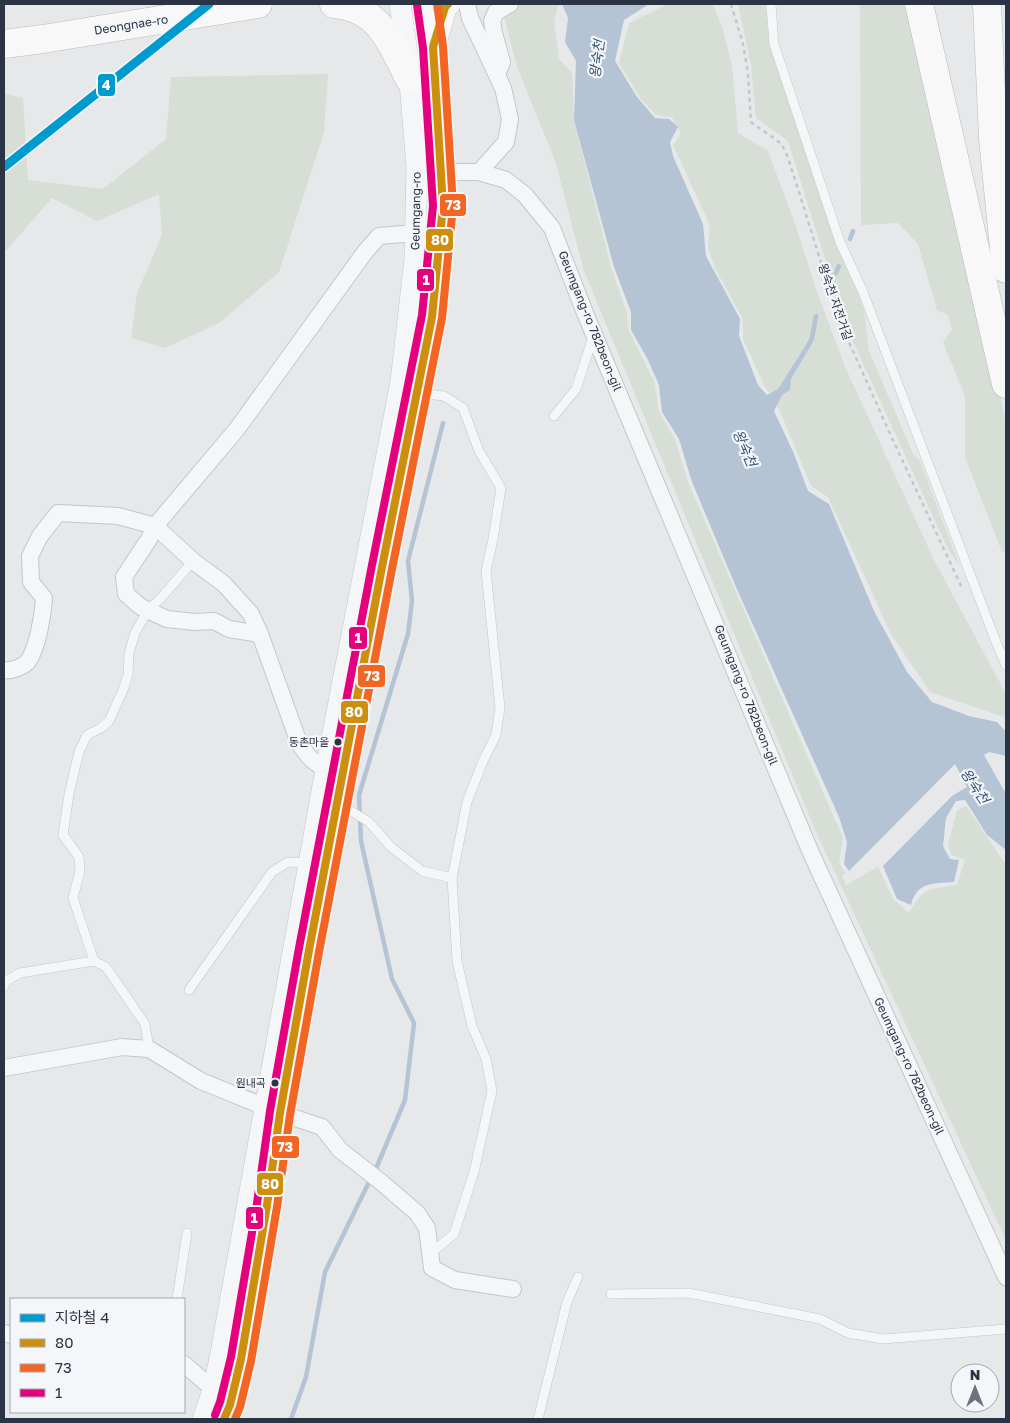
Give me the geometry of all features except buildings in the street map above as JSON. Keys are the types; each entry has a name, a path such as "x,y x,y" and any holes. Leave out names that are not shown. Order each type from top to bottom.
{"highway":[{"name":"Deongnae-ro","path":"4,44 258,4"},
{"path":"334,4 346,5 372,17 386,33 410,80"},
{"path":"918,4 1006,384"},
{"path":"936,4 933,25 940,100"},
{"path":"987,5 993,138 1006,269"}],"main road":[{"path":"433,47 445,7 448,4"}],"street":[{"name":"Geumgang-ro","path":"203,1419 214,1388 238,1260 273,1110 336,804 334,772 401,382 415,259 417,166 410,80 400,4"},
{"name":"Geumgang-ro","path":"334,772 382,567 432,317 441,236 442,172 433,47 427,4"},
{"path":"467,4 470,18 503,88 510,119 506,142 479,172"},
{"path":"497,75 502,62 492,21 503,8"},
{"name":"Geumgang-ro 782beon-gil","path":"442,172 479,172 506,180 525,195 552,228 811,853 1006,1277"},
{"path":"260,634 230,630 214,621 195,622 167,619 148,610 126,594 124,577 155,526 237,429 365,252 379,236 416,233 441,236"},
{"path":"4,670 20,667 28,662 34,648 43,613 44,598 31,582 30,556 40,536 58,513 118,516 155,526 193,561 224,584 251,614 299,743 308,758 334,772"},
{"name":"Geumgang-ro","path":"229,1414 241,1359 267,1205 273,1110 310,863 336,804"},
{"path":"4,1068 122,1047 149,1049 201,1081 273,1110 322,1127 340,1150 417,1213 427,1228 432,1268 455,1280 513,1289"},
{"path":"185,1365 214,1388 229,1414"}],"lane":[{"path":"771,4 774,44 840,242 863,292 1006,665"},
{"path":"554,416 576,388 594,333"},
{"path":"416,393 444,396 463,408 479,451 500,488 493,540 486,571 500,708 496,735 483,761 467,802 452,878 457,961 472,1026 486,1059 492,1091 474,1172 454,1234 430,1253"},
{"path":"94,961 73,898 80,871 79,857 63,835 69,794 79,752 87,735 101,728 109,721 128,675 129,653 136,632 148,610 193,561"},
{"path":"336,804 368,822 391,847 422,871 452,878"},
{"path":"189,990 272,872 288,862 310,863"},
{"path":"5,981 20,973 94,961 106,967 145,1024 149,1049"},
{"path":"177,1298 188,1233"},
{"path":"538,1419 567,1302 578,1278"},
{"path":"611,1294 689,1293 820,1319 848,1333 883,1339 1006,1329"}],"path":[{"name":"왕숙천 자전거길","path":"731,4 745,54 751,122 768,136 779,142 784,150 799,191 839,320 967,597"}],"shaded area":[{"path":"501,4 559,4 554,20 559,59 572,73 574,120 611,267 627,313 628,329 654,381 659,411 675,440 688,482 843,838 839,863 845,873 842,876 846,885 878,867 893,899 909,913 919,898 928,891 957,885 965,860 951,855 948,845 957,810 966,806 1006,865 1006,1240 816,832 584,271 555,160 517,67"},
{"path":"668,4 713,4 723,30 732,66 738,133 768,151 846,369 934,560 1006,694 1006,721 1004,717 930,692 891,634 828,497 811,486 780,411 764,385 743,339 743,319 715,268 708,248 710,225 673,145 681,133 672,117 656,115 640,98 619,63 629,23"},
{"path":"738,4 765,4 769,43 803,145 864,310 869,351 913,454 920,461 960,567 947,547 846,326 788,141 756,118 751,65"},
{"path":"860,4 911,4 980,299 1006,424 1006,551 1002,552 965,457 965,396 943,342 952,330 948,315 937,310 918,244 898,223 861,225"},
{"path":"328,74 324,132 279,272 219,323 165,348 131,338 137,293 162,235 159,194 97,221 52,198 4,253 4,94 23,98 28,180 103,189 166,139 171,77"}],"water":[{"name":"왕숙천","path":"562,4 649,4 624,20 615,61 637,97 655,118 669,119 678,127 670,142 673,156 703,224 706,256 740,319 739,336 758,385 767,395 778,389 806,345 815,338 791,379 790,390 782,395 774,411 794,454 808,491 829,504 874,611 907,672 932,702 969,716 997,722 1006,732 1006,756 989,752 984,755 1006,794 1006,850 987,835 965,800 956,801 946,818 943,846 950,859 959,860 954,882 927,885 917,892 911,905 897,899 883,866 952,796 967,787 955,764 849,871 844,864 847,842 839,817 736,587 692,482 679,439 662,412 659,385 647,358 631,330 631,312 614,267 574,120 576,61 565,42 568,18"}],"waterway":[{"path":"850,239 853,231"},
{"path":"836,273 839,266"},
{"path":"808,346 812,338 816,316"},
{"path":"375,1171 405,1100 414,1023 392,979 361,841 359,795 408,634 412,601 408,561 443,423"},
{"path":"291,1419 306,1377 325,1272 371,1178"}],"metro line":[{"name":"4","path":"4,167 209,4"}],"transit line":[{"name":"73","path":"235,1419 240,1407 251,1361 277,1207 290,1115 319,952 442,318 453,206 443,46 437,4"},
{"name":"80","path":"224,1419 230,1405 241,1359 267,1205 280,1113 309,950 432,317 443,206 433,47 445,7 448,4"},
{"name":"1","path":"215,1415 231,1357 257,1203 270,1111 299,948 422,315 433,206 423,48 417,5"}],"place":[{"name":"동촌마을","path":"338,742"},
{"name":"원내곡","path":"275,1083"}]}
